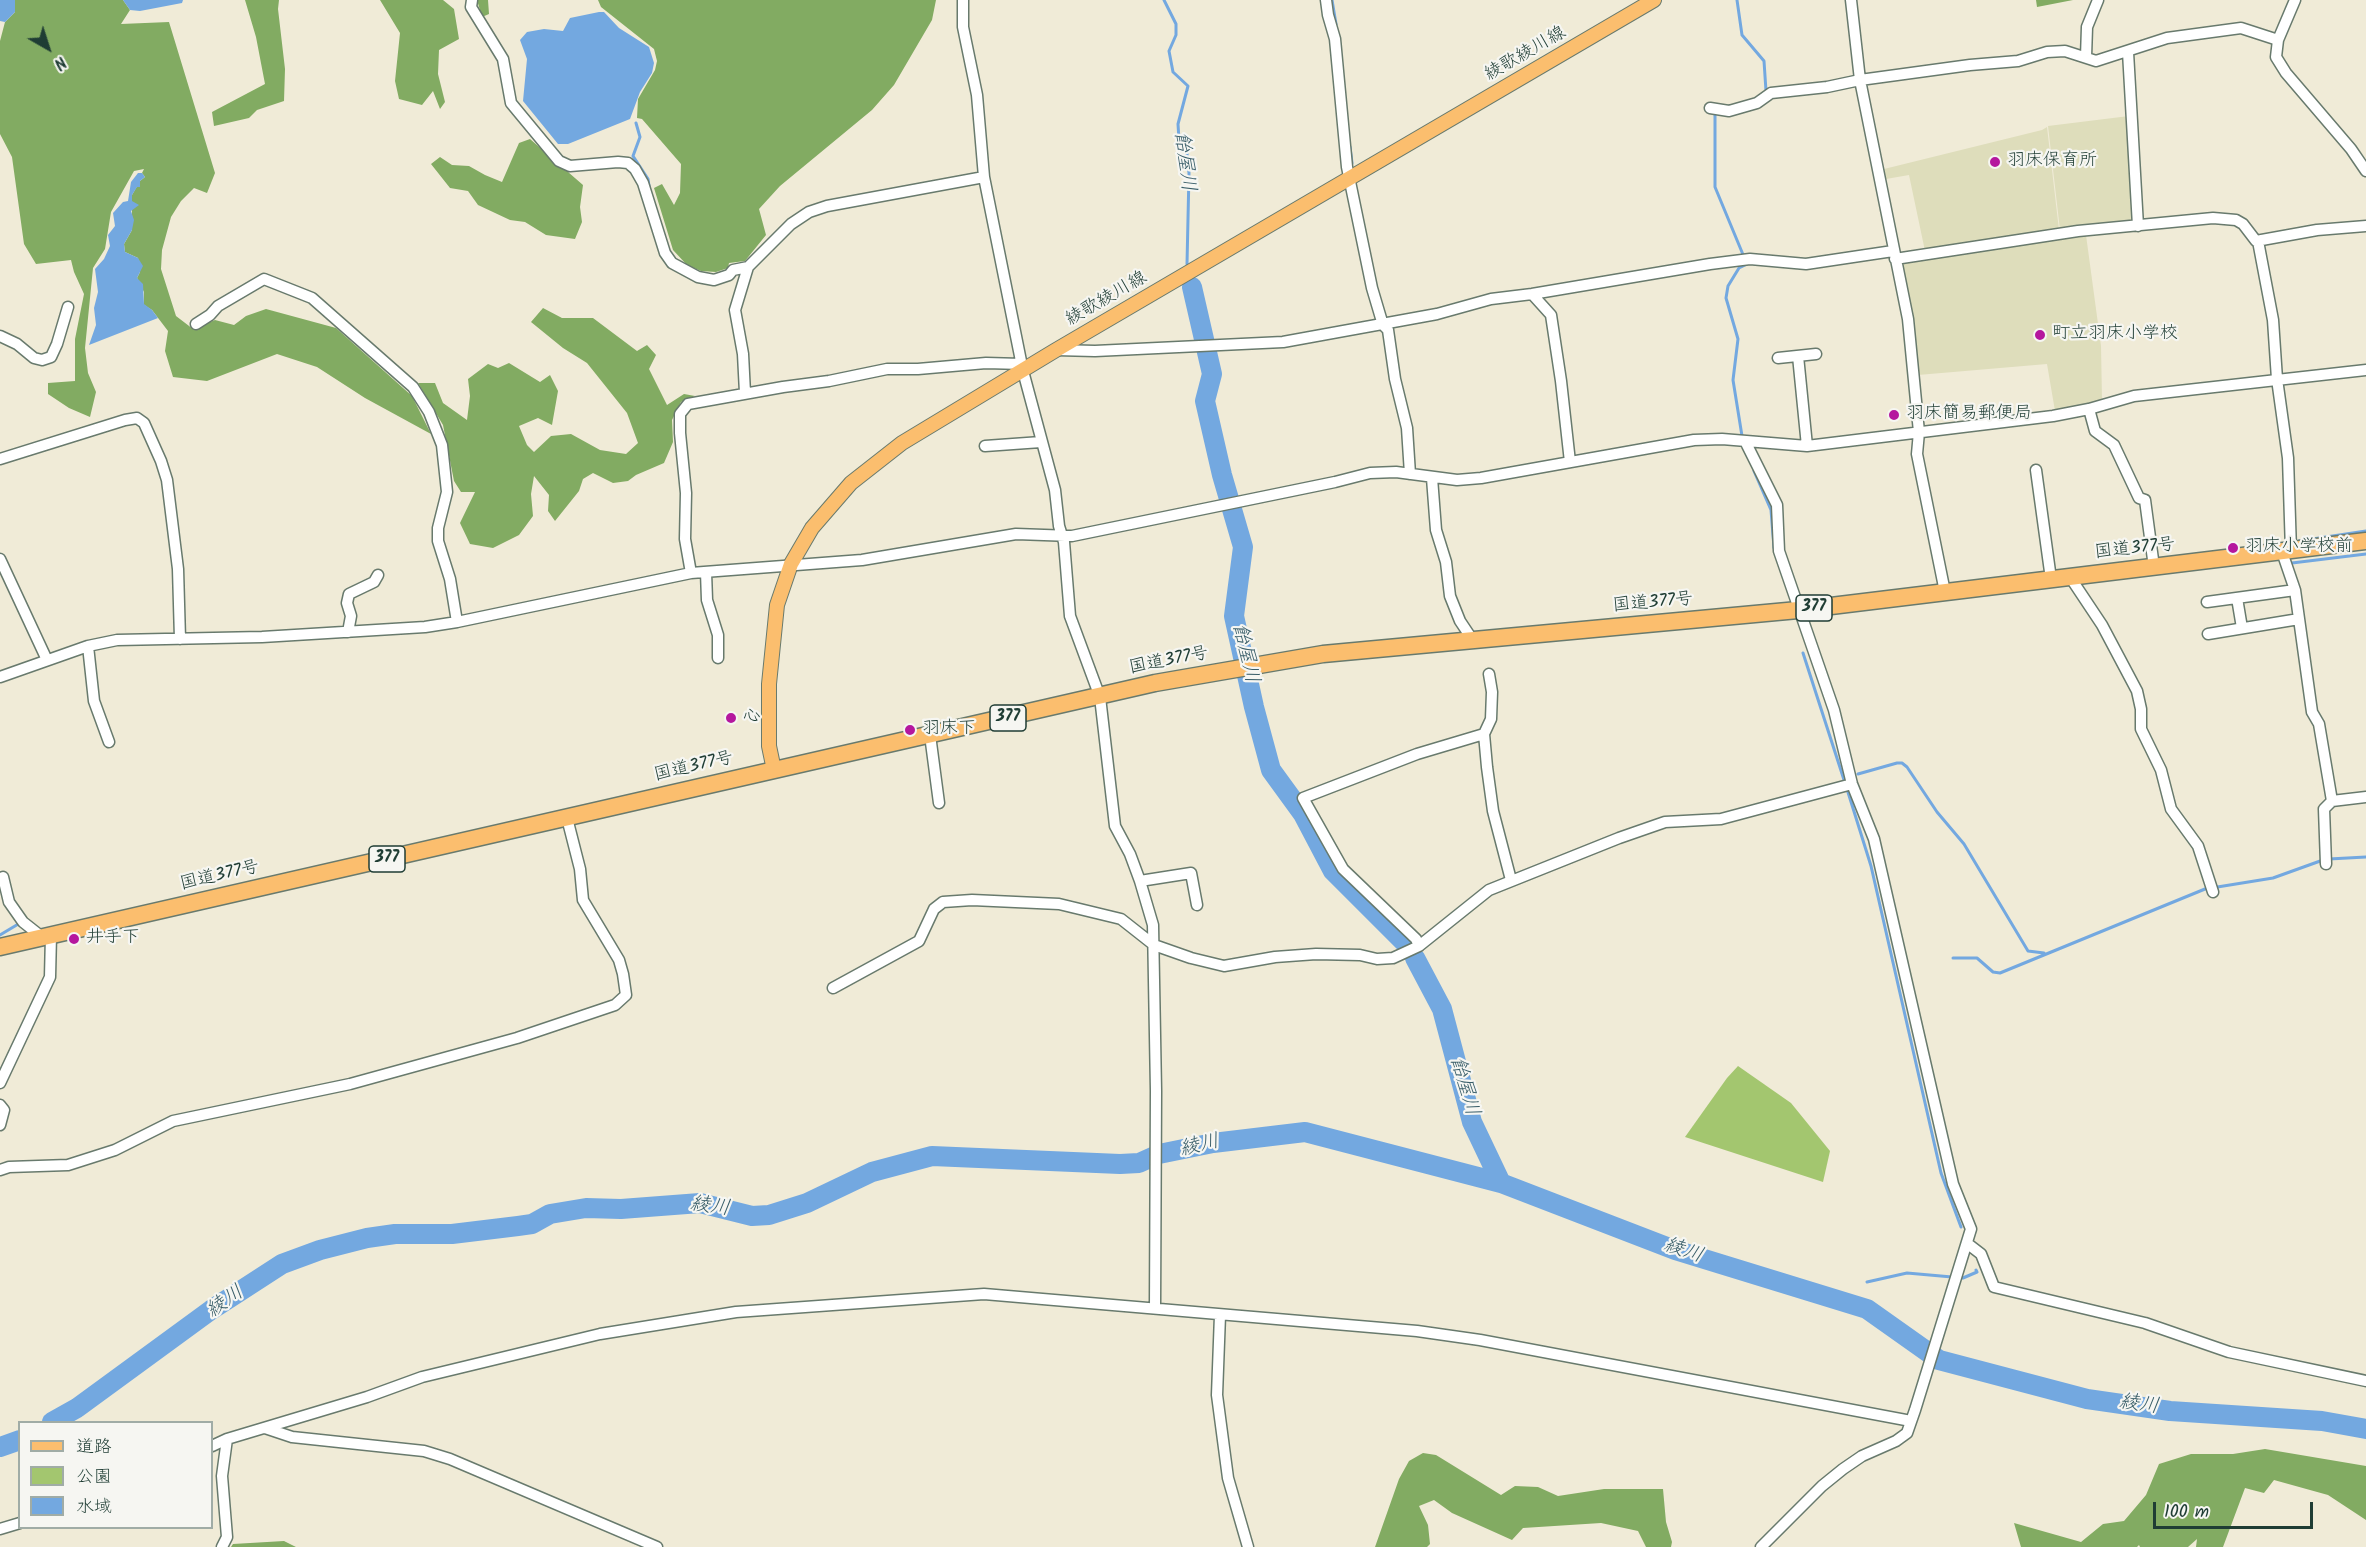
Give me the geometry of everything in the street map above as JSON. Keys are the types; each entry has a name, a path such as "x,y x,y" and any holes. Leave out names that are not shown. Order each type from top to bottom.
{"highway":[{"name":"国道377号","path":"0,947 1155,683 1323,654 1798,610 2366,541"}],"main road":[{"name":"綾歌綾川線","path":"774,770 769,746 769,684 777,605 791,564 812,528 851,483 902,443 1022,367 1056,350 1654,0"}],"street":[{"path":"472,0 471,7 503,59 511,103 559,161 570,166 618,162 628,164 634,169 643,183 664,253 672,263 698,277 714,280 729,275 734,270 748,267"},
{"path":"963,0 963,27 977,95 984,177 1022,367 1055,490 1067,570 1070,616 1100,697 1115,825 1130,854 1153,925 1156,1091 1155,1302"},
{"path":"1326,0 1335,39 1338,91 1350,178 1360,233 1383,325 1388,330 1395,379 1407,428 1410,474"},
{"path":"1851,0 1860,80 1908,319 1919,432 1917,454 1945,592"},
{"path":"2086,57 2087,27 2098,0"},
{"path":"2295,0 2278,40 2276,57 2286,73 2351,149 2366,171"},
{"path":"1714,109 1729,111 1757,103 1771,93 2018,60 2047,52 2065,51 2096,61 2167,38 2241,28 2278,40"},
{"path":"2128,52 2138,226"},
{"path":"745,393 743,354 735,310 748,267 791,224 809,212 827,206 984,177"},
{"path":"1056,350 1095,351 1282,342 1437,314 1491,299 1750,259 1806,264 2078,231 2213,218 2235,220 2243,224 2258,241 2273,320 2277,379 2288,458 2287,552 2295,590 2312,711 2319,724 2332,801"},
{"path":"2258,241 2317,230 2366,225"},
{"path":"196,324 210,315 218,306 264,279 312,298 412,387 429,412 442,445 447,492 438,528 438,541 450,579 457,622"},
{"path":"1532,294 1551,315 1562,381 1570,462"},
{"path":"0,336 17,344 34,358 42,360 51,357 68,307"},
{"path":"1778,358 1816,354"},
{"path":"1798,356 1807,446"},
{"path":"691,573 685,538 686,493 680,414 687,404 829,381 886,369 918,369 986,363 1022,367"},
{"path":"0,676 88,646 117,640 262,638 425,627 691,573 872,558 1016,534 1072,536 1370,473 1396,472 1457,480 1481,478 1694,440 1807,446 2053,416 2089,410 2134,396 2366,370"},
{"path":"2089,410 2095,431 2114,445 2139,498 2145,500 2154,567"},
{"path":"0,459 125,420 137,418 144,423 167,480 178,569 180,639"},
{"path":"1745,441 1777,504 1779,551 1834,710 1848,785 1874,838 1953,1184 1971,1229 1906,1432 1896,1441 1862,1456 1829,1480 1761,1547"},
{"path":"985,446 1041,442"},
{"path":"2036,470 2051,579"},
{"path":"1432,478 1436,530 1446,562 1450,596 1460,621 1472,639"},
{"path":"0,559 47,660"},
{"path":"706,572 707,600 718,636 718,658"},
{"path":"348,632 351,616 346,603 349,594 374,582 378,575"},
{"path":"2070,577 2102,625 2137,691 2141,709 2141,729 2162,770 2171,809 2198,846 2212,889"},
{"path":"2207,602 2295,590"},
{"path":"2237,598 2242,628"},
{"path":"2208,634 2299,619"},
{"path":"88,646 94,701 109,742"},
{"path":"1489,674 1492,692 1491,719 1484,734 1493,811 1511,880"},
{"path":"1419,946 1416,939 1343,869 1303,798 1417,754 1484,734"},
{"path":"930,735 939,803"},
{"path":"833,988 919,940 934,909 943,902 972,900 1059,904 1121,919 1154,945 1191,958 1224,966 1275,957 1316,954 1360,955 1377,959 1393,958 1419,946 1489,890 1511,880 1665,822 1721,819 1848,785"},
{"path":"2326,861 2324,809 2332,801 2366,797"},
{"path":"0,1170 9,1167 68,1165 115,1150 173,1121 350,1084 509,1041 615,1005 626,995 623,974 619,960 583,900 580,870 567,818"},
{"path":"1140,881 1191,873 1197,905"},
{"path":"0,1083 50,977 47,936 23,922 9,902 3,877"},
{"path":"0,1105 4,1110 0,1125"},
{"path":"1966,1248 1981,1254 1994,1287 2145,1323 2229,1352 2366,1381"},
{"path":"213,1446 227,1439 356,1401 422,1377 600,1334 736,1312 984,1294 1155,1302 1220,1315 1417,1331 1913,1416"},
{"path":"1220,1315 1217,1395 1228,1478 1248,1547"},
{"path":"264,1428 292,1437 424,1451 450,1459 657,1547"},
{"path":"222,1547 227,1537 222,1476 227,1439"},
{"path":"0,1529 18,1524"}],"shaded area":[{"path":"2129,116 2135,221 2060,230 2048,126"},
{"path":"2047,127 2059,230 1925,251 1909,175 1886,179 1884,169"},
{"path":"2086,235 2101,346 2102,400 2055,411 2047,364 1918,375 1901,261"}],"green space":[{"path":"15,0 123,0 130,10 121,24 169,22 215,173 207,193 194,188 181,201 171,217 162,250 161,269 176,316 193,329 215,320 234,325 246,316 266,309 336,328 412,396 431,434 365,398 317,367 277,354 207,381 173,377 165,351 168,331 152,310 144,305 144,292 137,278 140,272 138,258 125,252 124,244 132,230 132,195 145,177 142,173 144,169 134,171 111,212 105,249 93,268 85,348 88,373 96,392 90,417 69,408 48,394 48,383 75,381 75,339 84,294 71,260 36,264 24,244 12,157 0,134 0,41 5,22 15,12"},
{"path":"245,0 279,0 285,69 284,101 257,110 249,118 214,126 212,112 265,84 256,37"},
{"path":"380,0 443,0 454,9 459,39 439,50 438,74 445,102 440,109 433,91 422,105 399,99 395,81 400,33"},
{"path":"477,0 488,0 489,14 482,17"},
{"path":"598,0 936,0 932,20 894,85 872,110 780,186 759,209 766,235 745,261 729,263 728,268 716,272 701,271 687,265 673,250 654,188 662,184 674,205 680,193 681,164 642,119 637,118 638,99 655,70 657,61 654,49 601,7"},
{"path":"2036,0 2073,0 2037,7"},
{"path":"530,139 583,185 580,207 582,222 575,239 546,235 525,222 510,220 478,205 468,191 450,188 431,164 440,157 452,165 469,166 502,182 519,143"},
{"path":"543,308 562,318 593,318 637,351 647,345 656,355 649,369 667,405 684,394 695,396 681,402 672,420 673,442 664,463 628,481 613,483 593,473 583,479 579,491 555,521 548,511 549,495 534,476 531,494 533,516 519,535 493,548 470,544 460,523 475,492 461,492 454,481 443,425 418,383 435,383 443,403 467,420 470,396 468,379 488,364 498,368 509,363 540,382 550,375 558,391 552,425 538,418 519,426 527,445 534,452 551,436 571,434 600,450 626,454 638,443 627,413 587,363 563,348 531,322"},
{"path":"1738,1066 1791,1103 1830,1151 1823,1182 1685,1137"},
{"path":"2265,1449 2366,1466 2366,1520 2328,1495 2274,1480 2264,1493 2245,1488 2223,1547 2196,1547 2197,1539 2188,1547 2140,1547 2139,1545 2137,1547 2021,1547 2014,1523 2081,1542 2103,1524 2124,1521 2146,1495 2159,1464 2191,1454 2233,1454"},
{"path":"1423,1453 1436,1455 1501,1495 1515,1486 1538,1487 1558,1496 1604,1489 1663,1489 1671,1547 1646,1547 1638,1531 1601,1523 1523,1528 1512,1540 1452,1513 1434,1500 1419,1506 1428,1525 1430,1544 1427,1547 1375,1547 1399,1479 1409,1461"},
{"path":"284,1541 296,1547 231,1547 233,1544"}],"water":[{"path":"0,0 15,0 15,12 5,22 0,21"},
{"path":"123,0 183,0 182,3 140,11 130,10"},
{"path":"604,12 619,28 649,47 654,63 652,73 640,92 630,119 568,144 558,144 523,101 527,59 520,40 527,32 544,29 563,31 570,18"},
{"path":"138,173 142,173 145,177 140,181 140,187 137,187 132,195 132,201 139,205 131,211 134,220 132,230 124,244 125,252 138,258 143,266 137,278 143,284 144,304 158,318 89,345 96,325 94,308 98,292 95,269 104,259 110,246 108,235 115,226 113,213 123,202 128,201 131,182"}],"waterway":[{"name":"飴屋川","path":"1164,0 1176,24 1176,35 1169,51 1173,72 1188,86 1178,124 1179,140 1187,154 1189,173 1187,264"},
{"path":"1332,0 1336,24"},
{"path":"1737,0 1742,35 1764,61 1766,91"},
{"path":"1715,112 1715,187 1744,257"},
{"path":"636,123 640,137 633,156 648,179 649,186"},
{"path":"1350,147 1352,163"},
{"path":"1742,436 1733,380 1738,339 1726,298 1728,286 1739,268 1745,265"},
{"name":"飴屋川","path":"1192,287 1212,374 1205,401 1222,475 1243,547 1234,616 1254,707 1271,770 1303,814 1333,871 1406,944"},
{"path":"1754,471 1771,510 1774,548"},
{"path":"2299,541 2366,531"},
{"path":"2292,563 2366,554"},
{"path":"1803,653 1845,783"},
{"path":"1858,774 1897,763 1902,763 1907,767 1937,812 1964,844 2028,951 2044,953"},
{"path":"1847,789 1871,866 1941,1173 1961,1227"},
{"path":"2329,859 2366,857"},
{"path":"1953,958 1977,958 1993,972 2000,973 2205,889 2273,878 2323,860"},
{"path":"0,935 20,923"},
{"name":"飴屋川","path":"1415,958 1442,1009 1472,1122 1501,1183"},
{"name":"綾川","path":"54,1421 77,1408 211,1310 282,1264 320,1250 367,1238 395,1234 452,1234 518,1226 532,1224 550,1214 586,1208 621,1209 700,1203 752,1216 769,1215 807,1203 872,1172 932,1156 1139,1163 1159,1154 1213,1143 1305,1132 1501,1183 1675,1250 1867,1309 1939,1360 2087,1399 2170,1411 2322,1421 2366,1429"},
{"path":"1958,1278 1977,1272 1976,1270"},
{"path":"1867,1282 1907,1273 1952,1277"},
{"name":"綾川","path":"0,1447 18,1441"}],"place":[{"name":"羽床保育所","path":"1995,162"},
{"name":"町立羽床小学校","path":"2040,335"},
{"name":"羽床簡易郵便局","path":"1894,415"},
{"name":"羽床小学校前","path":"2233,548"},
{"name":"心","path":"731,718"},
{"name":"羽床下","path":"910,730"},
{"name":"井手下","path":"74,939"}]}
